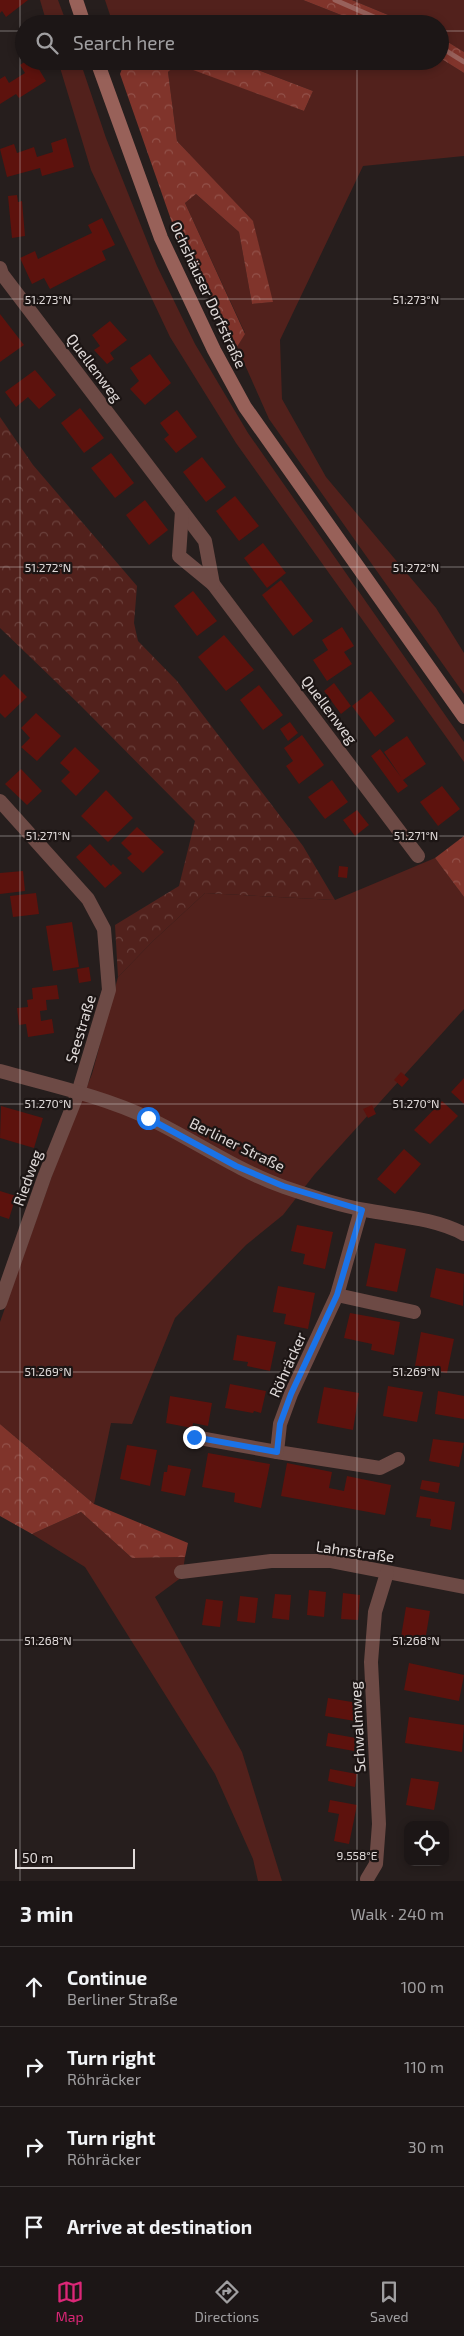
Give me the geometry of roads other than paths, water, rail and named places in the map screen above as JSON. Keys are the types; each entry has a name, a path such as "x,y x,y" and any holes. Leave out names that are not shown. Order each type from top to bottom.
{"main road":[{"path":"76,0 81,15"},
{"name":"Ochshäuser Dorfstraße","path":"100,70 161,238 185,292 245,407 294,474 384,607 464,717"}],"street":[{"name":"Quellenweg","path":"0,268 2,274 205,541 213,584"},
{"name":"Quellenweg","path":"182,511 178,556 213,584 418,856"},
{"name":"Seestraße","path":"0,801 88,899 104,929 109,990 78,1093"},
{"name":"Berliner Straße","path":"0,1071 78,1093 148,1118 236,1166 283,1186 362,1210 424,1221 456,1229 464,1234"},
{"name":"Riedweg","path":"0,1303 6,1267 78,1093"},
{"name":"Röhräcker","path":"277,1452 280,1424 291,1394 337,1295 362,1210"},
{"path":"337,1295 414,1312"},
{"path":"194,1437 380,1468 398,1459"},
{"name":"Lahnstraße","path":"181,1572 271,1561 330,1562 464,1587"},
{"name":"Schwalmweg","path":"367,1879 376,1864 379,1824 371,1662 375,1612 387,1573"}],"waterway":[{"path":"335,0 369,15"},
{"path":"449,53 464,62"}]}
